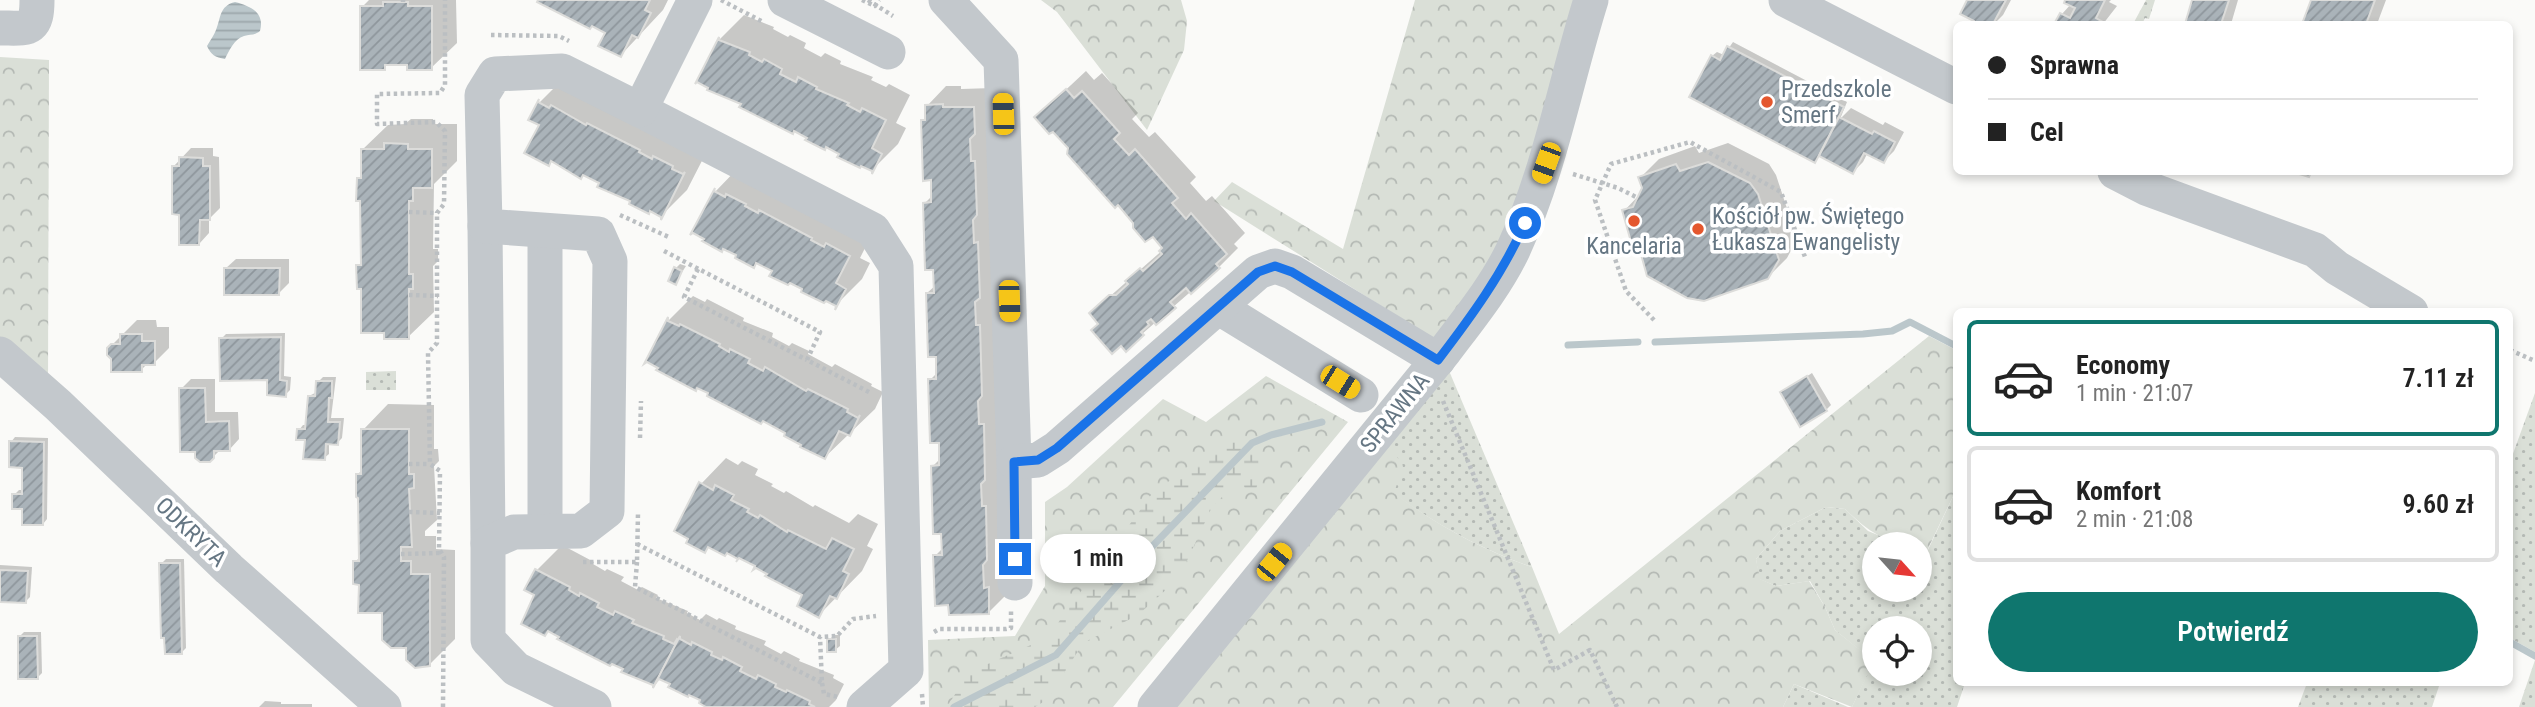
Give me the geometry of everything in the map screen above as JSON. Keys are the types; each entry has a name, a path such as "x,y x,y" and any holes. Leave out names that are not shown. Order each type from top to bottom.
{"street":[{"path":"0,28 24,28 33,23 37,17 37,0"},
{"path":"640,110 695,0"},
{"path":"785,0 888,52"},
{"path":"946,0 1001,60 1014,462 1015,583"},
{"name":"SPRAWNA","path":"1155,707 1434,365 1491,286 1525,223 1546,163 1591,0"},
{"path":"1786,0 1953,85"},
{"path":"594,707 516,669 488,640 482,95 495,74 562,71 873,230 896,265 906,670 864,707"},
{"path":"2121,175 2146,188 2315,250 2337,268 2404,308"},
{"path":"485,226 598,234 610,261 607,511 580,531 514,532 488,543"},
{"path":"545,231 545,531"},
{"path":"1014,462 1038,460 1057,448 1258,272 1275,266 1292,272 1434,365"},
{"path":"1218,307 1361,395"},
{"name":"ODKRYTA","path":"0,354 68,414 229,569 384,707"}],"path":[{"path":"430,464 428,353 437,343 437,213 444,204 445,131 436,122 377,124 377,94 440,93 445,85 445,0"},
{"path":"862,0 893,16"},
{"path":"868,0 875,6"},
{"path":"875,6 879,0"},
{"path":"1654,320 1626,291 1595,200 1612,164 1690,142 1781,192 1805,257"},
{"path":"1573,174 1638,198"},
{"path":"409,212 437,213"},
{"path":"664,251 820,332 807,360"},
{"path":"698,269 684,297 869,392"},
{"path":"409,295 438,296"},
{"path":"2513,352 2535,361"},
{"path":"1434,365 1554,670 1590,650 1617,707"},
{"path":"869,385 869,406"},
{"path":"640,440 641,401"},
{"path":"410,464 430,464 440,471 439,549 444,557 443,707"},
{"path":"638,506 635,587 822,683"},
{"path":"409,512 440,513"},
{"path":"638,544 820,637 837,636 853,618 876,616 875,604"},
{"path":"401,554 442,553"},
{"path":"577,562 637,562"},
{"path":"928,634 939,629 1010,628 1010,587 1015,583"},
{"path":"820,637 824,694 840,697 839,707"},
{"path":"922,683 923,707"}],"green space":[{"path":"1041,0 1181,0 1187,21 1184,50 1147,130 1057,12"},
{"path":"1415,0 1580,0 1505,238 1476,284 1434,339 1214,201 1232,182 1343,249"},
{"path":"2146,0 2155,0 2149,19 2135,21"},
{"path":"0,57 49,60 48,380 0,337"},
{"path":"1929,336 1953,348 1953,496 1932,540 1932,532 1873,532 1845,509 1826,507 1780,531 1756,559 1760,579 1776,586 1809,581 1835,630 1862,651 1862,686 1852,707 1794,684 1783,707 1166,707 1386,440 1403,466 1394,493 1460,535 1495,553 1532,567 1559,634"},
{"path":"1447,366 1532,567 1495,553 1460,535 1393,493 1386,440"},
{"path":"396,371 396,390 366,390 366,372"},
{"path":"1266,376 1348,422 1113,707 929,707 928,640 1015,636 1045,586 1045,502 1067,487 1163,399 1206,422"},
{"path":"2535,393 2535,652 2513,640 2513,454"},
{"path":"1234,431 1265,457 1255,493 1236,483 1212,507 1179,578 1138,615 1083,643 1048,699 1035,707 947,707 969,672 1047,638 1151,495"},
{"path":"1953,496 1953,686 1964,686 1957,707 1852,707 1862,685 1932,686 1932,616 1862,616 1862,652 1835,630 1810,581 1776,586 1759,579 1756,559 1780,531 1826,507 1845,509 1870,532 1862,532 1862,602 1932,602 1932,541"},
{"path":"2535,660 2535,707 2519,707"},
{"path":"1794,684 1848,707 1783,707"},
{"path":"2306,686 2439,686 2432,707 2298,707"}],"shaded area":[{"path":"235,2 259,15 260,31 237,40 225,59 214,55 207,46 223,9"}],"building":[{"path":"650,0 645,10 651,13 638,38 632,35 621,57 598,46 605,33 592,26 590,29 537,2"},
{"path":"1967,0 2006,0 1995,21 1974,21 1960,14"},
{"path":"2065,0 2105,0 2096,18 2101,21 2056,21 2060,13 2070,18 2075,8 2064,3"},
{"path":"2192,0 2229,0 2222,21 2186,21"},
{"path":"2311,0 2375,0 2367,21 2303,21"},
{"path":"383,2 432,6 432,70 407,70 407,65 385,65 385,70 360,70 360,6 383,6"},
{"path":"719,37 719,40 750,52 749,55 762,62 764,59 782,69 780,74 796,82 798,77 817,87 816,89 849,103 847,105 860,112 862,108 886,120 872,148 882,154 872,174 872,171 837,157 839,154 826,147 825,150 794,131 793,134 739,107 741,104 707,90 708,88 697,82 695,84"},
{"name":"Przedszkole Smerf","path":"1727,46 1844,107 1815,163 1689,97 1711,55 1720,60"},
{"path":"1066,89 1074,98 1082,91 1120,133 1114,139 1129,155 1135,149 1178,198 1172,203 1186,219 1191,213 1227,254 1216,264 1220,268 1191,294 1186,288 1170,302 1176,308 1156,325 1151,319 1147,322 1149,325 1141,332 1144,335 1126,352 1121,346 1112,354 1091,330 1098,324 1089,313 1109,295 1116,295 1128,284 1125,281 1140,268 1143,271 1162,254 1159,251 1162,248 1153,237 1145,242 1118,205 1115,208 1067,154 1068,148 1053,132 1049,134 1034,117"},
{"path":"539,99 538,102 549,108 551,105 640,150 639,152 652,159 653,156 673,166 672,169 683,174 685,172 661,220 661,217 650,211 649,214 629,204 630,201 597,187 599,183 583,175 581,179 551,161 549,166 524,153 539,125 528,120"},
{"path":"943,104 943,107 974,107 975,134 970,139 971,161 975,161 977,215 973,220 974,243 978,242 980,298 975,302 976,325 980,325 982,396 978,401 979,424 984,424 985,480 981,484 982,506 986,506 987,560 983,565 984,588 989,587 989,614 949,615 948,605 935,606 933,555 942,555 941,534 933,534 931,466 939,465 939,443 930,443 928,379 936,379 936,357 928,357 926,293 934,293 933,270 925,270 923,203 931,202 931,180 923,181 921,120 925,120 925,105"},
{"path":"1839,117 1895,142 1884,163 1864,153 1853,174 1819,156"},
{"path":"384,143 408,144 408,149 432,149 432,188 413,188 413,201 409,201 409,274 413,274 413,289 409,289 409,339 384,339 384,333 361,333 361,289 357,289 356,265 361,265 357,178 361,178 361,149 384,149"},
{"path":"179,157 203,158 203,166 210,166 210,220 200,220 199,245 179,245 179,215 172,214 172,166 179,166"},
{"name":"Kościół pw. Świętego Łukasza Ewangelisty","path":"1708,162 1750,183 1758,194 1779,260 1768,279 1704,301 1687,298 1647,276 1639,247 1633,249 1622,210 1633,207 1642,188 1638,177 1676,164 1680,171"},
{"path":"715,188 714,191 725,197 726,194 758,213 759,210 824,247 826,243 850,256 836,283 846,289 835,310 836,306 801,292 802,289 790,283 788,285 769,276 772,271 756,263 754,268 735,258 736,255 723,249 722,252 693,233 690,235"},
{"path":"674,267 682,271 676,285 668,281"},
{"path":"224,268 280,268 279,295 224,295"},
{"path":"668,317 668,321 679,326 680,324 720,344 719,346 729,352 730,349 750,359 748,363 763,371 765,367 806,391 808,389 848,409 847,412 858,418 860,415 850,436 839,431 825,459 800,447 801,445 784,436 785,433 763,421 761,424 707,396 708,393 697,388 696,391 656,370 658,368 647,362 644,364"},
{"path":"120,334 142,334 142,341 155,341 155,365 142,365 142,372 111,372 111,359 107,355 107,348 111,344 120,344"},
{"path":"281,337 280,380 287,381 286,397 267,395 267,380 220,381 219,338"},
{"path":"1807,376 1827,411 1800,427 1780,392"},
{"path":"316,381 332,381 328,422 340,422 338,445 326,444 325,460 303,459 305,440 296,440 297,429 305,429 308,396 315,396"},
{"path":"179,388 205,388 206,422 229,421 230,451 214,451 214,458 210,462 200,462 195,458 195,452 180,452"},
{"path":"361,429 409,429 409,474 414,474 414,488 409,489 412,547 401,547 401,561 411,561 411,574 430,574 430,666 415,668 406,660 406,648 391,648 382,640 382,613 358,613 359,585 353,584 353,561 359,561 356,474 361,474"},
{"path":"9,441 44,442 43,525 22,525 22,509 12,509 12,494 22,494 22,468 9,467"},
{"path":"699,482 713,490 715,485 734,495 731,500 749,509 747,512 758,518 760,515 787,532 788,530 826,549 832,538 854,549 843,571 849,574 837,599 830,596 819,618 797,606 802,595 765,576 767,574 756,568 753,570 755,566 739,558 736,562 738,559 727,553 725,556 708,547 705,553 686,543 688,539 674,531"},
{"path":"159,563 180,563 182,654 165,654 164,638 161,638"},
{"path":"535,569 570,587 569,590 579,596 580,593 599,603 597,607 613,615 615,611 634,620 632,623 664,636 663,639 674,644 678,640 653,688 653,685 621,672 623,669 612,664 610,666 557,639 559,637 548,631 545,636 521,624 534,595 524,590"},
{"path":"0,570 28,571 26,603 0,602"},
{"path":"18,636 37,636 38,679 18,679"},
{"path":"680,636 680,639 691,645 692,642 712,652 711,655 722,660 723,657 742,667 740,671 756,679 758,675 776,684 775,687 810,701 809,704 815,707 706,707 699,703 700,700 668,687 670,684 659,679 655,684"},
{"path":"827,639 836,639 836,652 827,652"}],"waterway":[{"path":"1655,342 1863,334 1892,331 1910,322 1953,344"},
{"path":"1568,345 1638,342"},
{"path":"954,707 1056,655 1141,558 1252,443 1271,435 1322,422"},
{"path":"2513,644 2535,656"}],"place":[{"name":"Przedszkole Smerf","path":"1767,102"},
{"name":"Kancelaria","path":"1634,221"},
{"name":"Kościół pw. Świętego Łukasza Ewangelisty","path":"1698,229"}],"route":[{"path":"1015,559 1014,462 1038,460 1057,448 1258,272 1275,266 1292,272 1438,360 1491,286 1525,223"}]}
